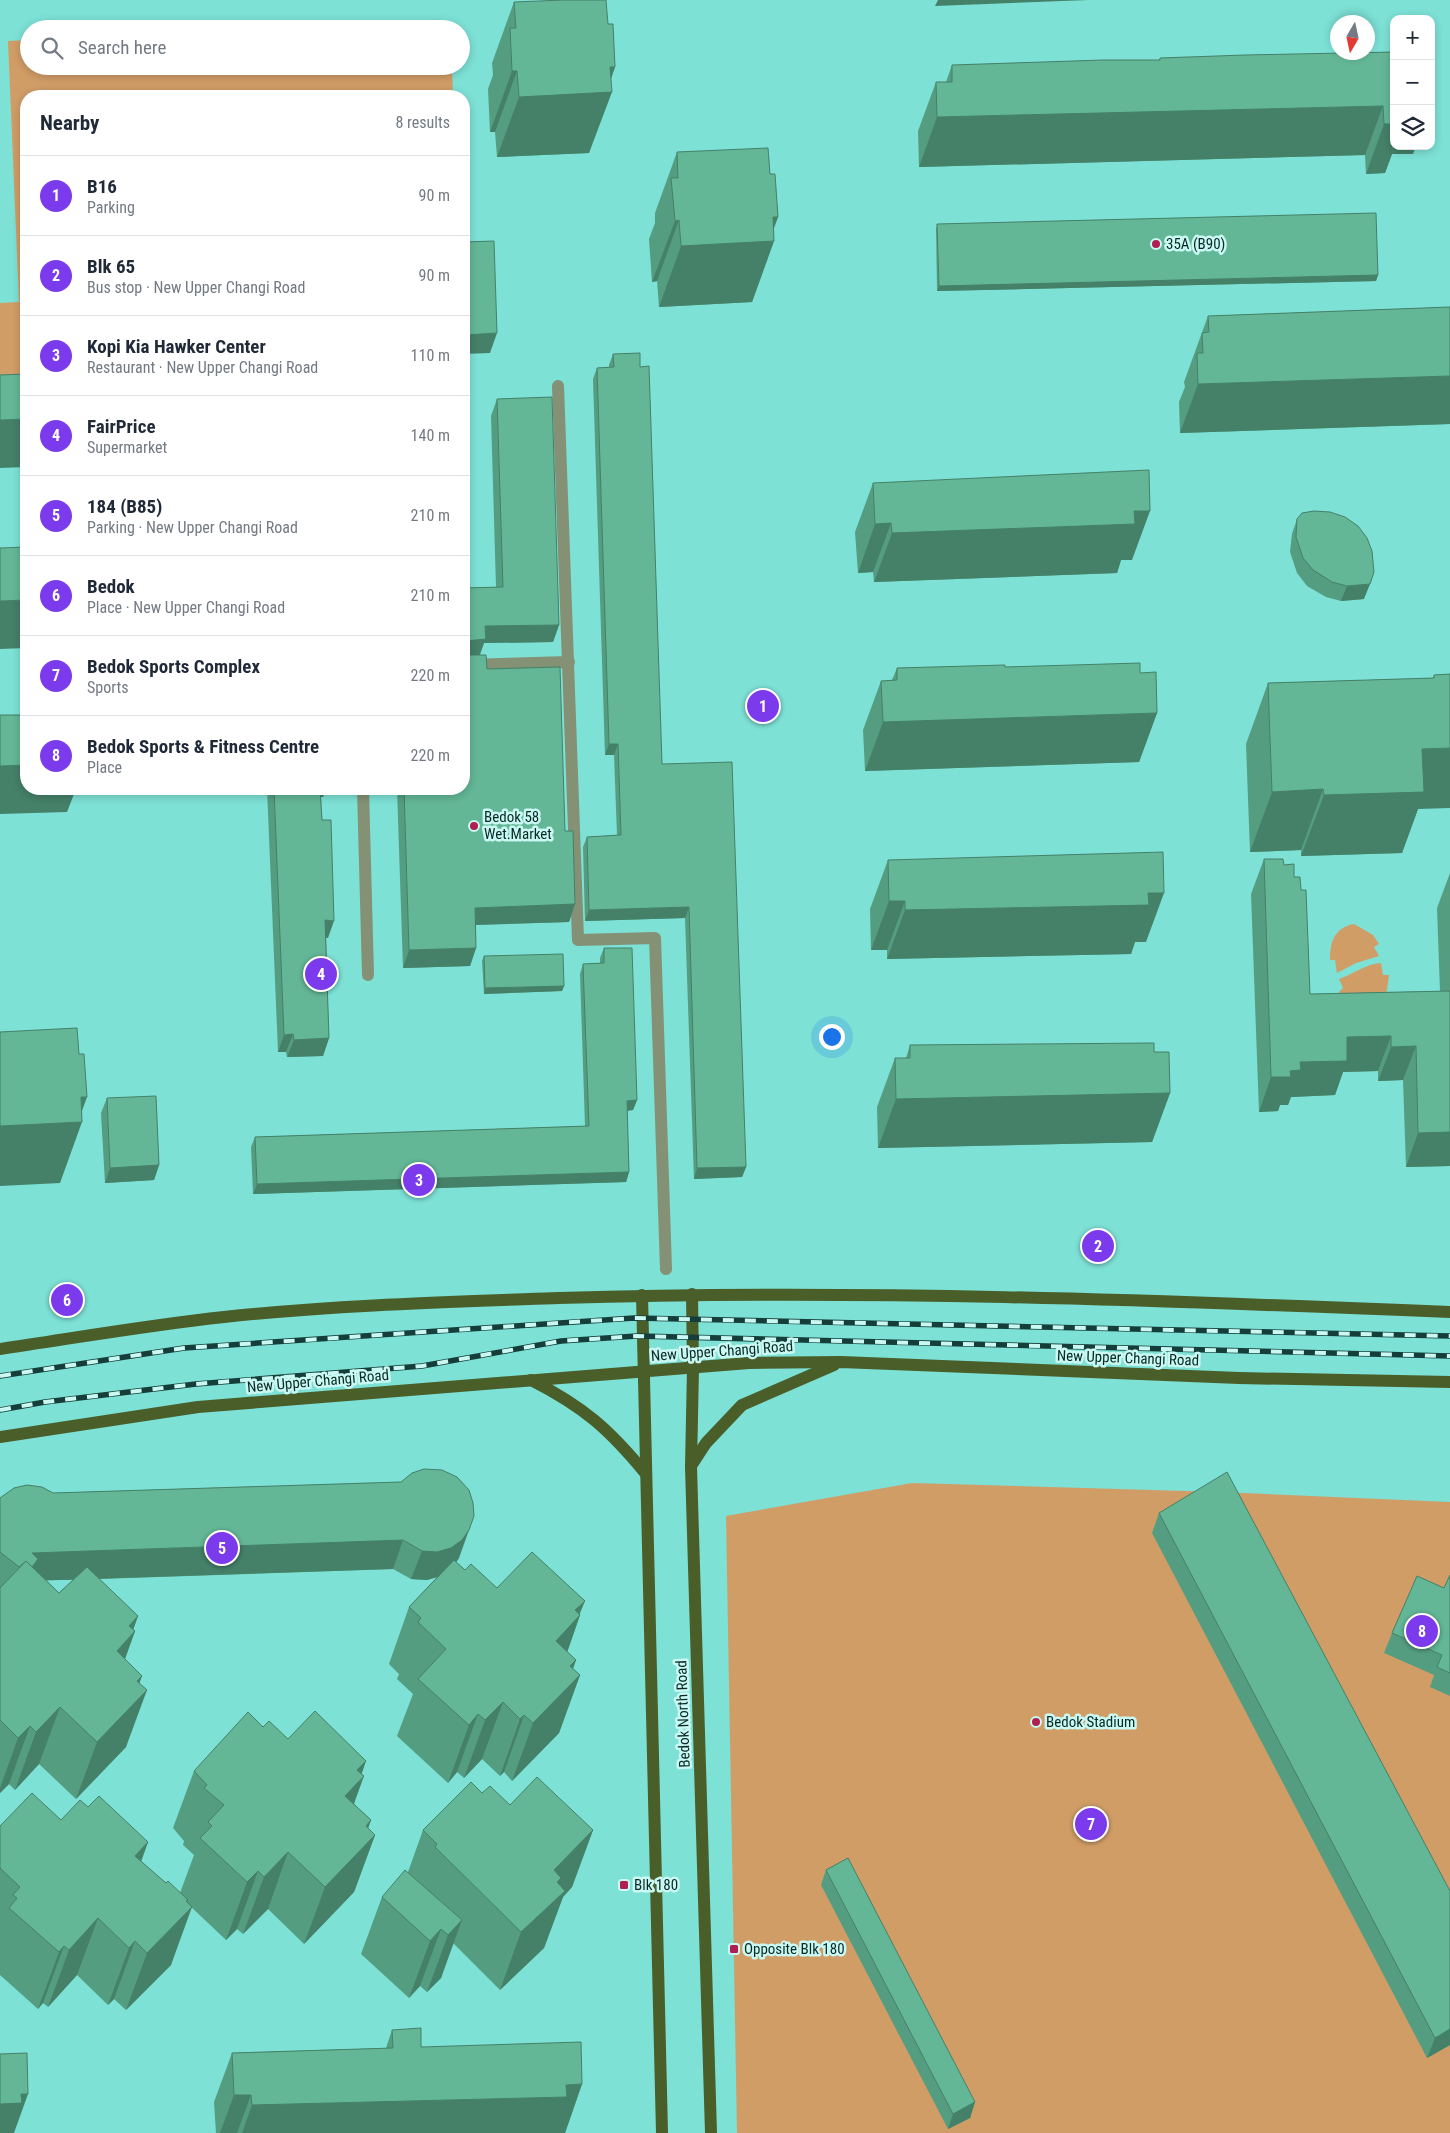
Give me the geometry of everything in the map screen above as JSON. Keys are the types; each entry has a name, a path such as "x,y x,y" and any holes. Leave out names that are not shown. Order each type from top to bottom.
{"main road":[{"name":"Bedok North Road","path":"692,1294 691,1467 712,2133"},
{"path":"0,1348 214,1318 258,1314 434,1302 642,1295 951,1297 1243,1304 1450,1312"},
{"name":"Bedok North Road","path":"642,1295 662,2133"},
{"path":"691,1467 706,1443 742,1405 841,1362"},
{"name":"New Upper Changi Road","path":"0,1437 198,1407 532,1380 644,1373 749,1363 841,1362 1239,1378 1450,1382"},
{"path":"532,1380 566,1398 610,1432 646,1474"}],"street":[{"path":"558,386 578,940 656,938 666,1269"},
{"path":"470,665 569,662"},
{"path":"363,795 368,975"}],"shaded area":[{"path":"20,40 20,75 452,75 453,90 20,90 20,384 0,385 0,303 19,302 8,41"},
{"path":"1354,924 1373,935 1379,944 1374,947 1379,956 1356,963 1337,973 1335,960 1330,960 1332,942 1338,932"},
{"path":"1381,963 1383,975 1389,975 1387,990 1382,1000 1344,999 1339,992 1343,988 1339,979 1365,967"},
{"name":"Bedok Stadium","path":"912,1483 1220,1492 1450,1502 1450,2133 737,2133 726,1516"}],"building":[{"path":"606,0 608,24 613,24 615,67 610,67 612,92 519,97 517,71 512,71 510,28 516,28 514,2"},
{"path":"1375,52 1390,52 1390,124 1384,124 1383,106 937,117 936,82 952,82 952,65 1330,53 1330,60 1375,60"},
{"path":"768,148 770,174 775,174 778,217 773,217 774,241 681,246 679,220 675,221 671,178 678,178 677,152"},
{"name":"35A (B90)","path":"1376,213 1378,275 939,286 937,224"},
{"path":"494,241 497,333 470,335 470,242"},
{"path":"1450,307 1450,376 1198,384 1197,353 1203,353 1202,333 1209,332 1208,316"},
{"path":"640,353 640,367 649,366 662,764 732,762 746,1167 697,1168 689,907 589,910 587,837 621,835 618,744 609,744 597,368 614,367 613,354"},
{"path":"20,374 20,419 0,420 0,375"},
{"path":"552,397 559,625 485,626 486,639 470,641 470,588 503,587 497,399"},
{"path":"1149,470 1150,511 1134,511 1135,524 892,533 891,523 875,524 873,483"},
{"path":"1314,511 1330,512 1345,517 1358,526 1367,538 1372,551 1374,572 1370,584 1347,586 1332,582 1313,570 1303,558 1296,537 1297,519 1302,513"},
{"path":"20,547 20,600 0,601 0,548"},
{"path":"470,655 486,655 487,669 560,667 565,831 573,831 575,904 475,908 476,948 409,950 404,795 470,795"},
{"path":"1140,663 1140,673 1156,672 1157,713 883,722 881,681 897,680 897,668"},
{"path":"1450,674 1450,748 1422,749 1424,792 1324,795 1323,789 1272,792 1268,683 1434,678 1434,675"},
{"path":"0,715 20,715 20,765 0,766"},
{"path":"274,795 320,795 322,820 331,820 334,921 325,920 329,1038 294,1040 293,1034 284,1035"},
{"path":"1163,852 1164,893 1148,893 1149,905 905,910 905,901 889,901 888,860"},
{"path":"1264,859 1283,859 1284,865 1294,864 1294,877 1300,877 1301,890 1306,890 1310,994 1450,991 1450,1132 1418,1133 1416,1046 1391,1047 1391,1036 1347,1037 1347,1061 1300,1062 1301,1070 1290,1071 1291,1077 1271,1077"},
{"path":"604,948 632,948 637,1100 627,1101 629,1172 257,1184 255,1137 589,1126 583,964 604,963"},
{"path":"563,954 564,986 485,988 484,956"},
{"path":"77,1028 79,1054 84,1054 87,1097 81,1097 82,1122 0,1126 0,1032"},
{"path":"1154,1043 1154,1052 1169,1052 1170,1093 896,1099 895,1058 910,1058 910,1045"},
{"path":"156,1096 159,1165 110,1168 107,1098"},
{"path":"424,1469 442,1470 457,1477 469,1490 473,1503 474,1516 469,1530 462,1540 451,1548 437,1552 422,1551 403,1540 32,1553 38,1559 32,1567 26,1561 19,1567 0,1552 0,1498 14,1488 27,1485 42,1487 53,1493 401,1482 412,1473"},
{"path":"1227,1472 1450,1891 1450,2029 1435,2038 1159,1513"},
{"path":"532,1552 585,1601 575,1610 580,1615 556,1641 576,1660 570,1666 580,1675 533,1723 524,1715 520,1719 503,1702 485,1720 478,1714 469,1725 418,1679 446,1649 418,1622 421,1618 409,1607 454,1560 465,1570 471,1564 497,1588"},
{"path":"26,1561 59,1593 87,1567 138,1616 129,1626 135,1631 117,1651 142,1676 137,1681 147,1690 97,1742 60,1707 36,1732 30,1726 18,1738 0,1720 0,1588"},
{"path":"1450,1575 1450,1673 1437,1667 1442,1655 1392,1633 1417,1576 1444,1588"},
{"path":"315,1711 366,1761 357,1770 364,1776 345,1796 371,1820 366,1826 375,1835 325,1887 288,1852 264,1877 258,1871 247,1882 200,1838 212,1826 208,1822 224,1805 204,1788 207,1785 194,1771 248,1712 263,1727 269,1721 288,1739"},
{"path":"537,1777 593,1830 554,1870 561,1878 557,1882 565,1891 521,1932 435,1847 437,1844 423,1830 471,1782 482,1793 490,1786 510,1805"},
{"path":"32,1793 61,1820 80,1800 88,1807 99,1796 148,1842 135,1856 166,1883 168,1881 188,1900 186,1901 192,1907 147,1953 135,1941 129,1948 98,1918 69,1950 64,1946 59,1952 9,1908 17,1898 13,1895 20,1887 0,1868 0,1826"},
{"path":"848,1858 975,2102 953,2114 826,1870"},
{"path":"405,1870 462,1920 448,1935 441,1929 430,1941 382,1897"},
{"path":"421,2028 421,2047 581,2042 582,2084 566,2085 567,2097 252,2105 251,2095 234,2095 232,2053 393,2048 392,2030"},
{"path":"27,2053 28,2094 21,2094 22,2103 0,2104 0,2054"}],"railway":[{"path":"0,1376 184,1348 634,1318 1450,1336"},
{"path":"0,1410 45,1402 196,1384 422,1366 561,1341 637,1336 1450,1356"}],"place":[{"name":"35A (B90)","path":"1156,244"},
{"name":"B16","path":"763,706"},
{"name":"Bedok 58 Wet.Market","path":"474,826"},
{"name":"FairPrice","path":"321,974"},
{"name":"Kopi Kia Hawker Center","path":"419,1180"},
{"name":"Blk 65","path":"1098,1246"},
{"name":"Bedok","path":"67,1300"},
{"name":"184 (B85)","path":"222,1548"},
{"name":"Bedok Sports & Fitness Centre","path":"1422,1631"},
{"name":"Bedok Stadium","path":"1036,1722"},
{"name":"Bedok Sports Complex","path":"1091,1824"},
{"name":"Blk 180","path":"624,1885"},
{"name":"Opposite Blk 180","path":"734,1949"}]}
